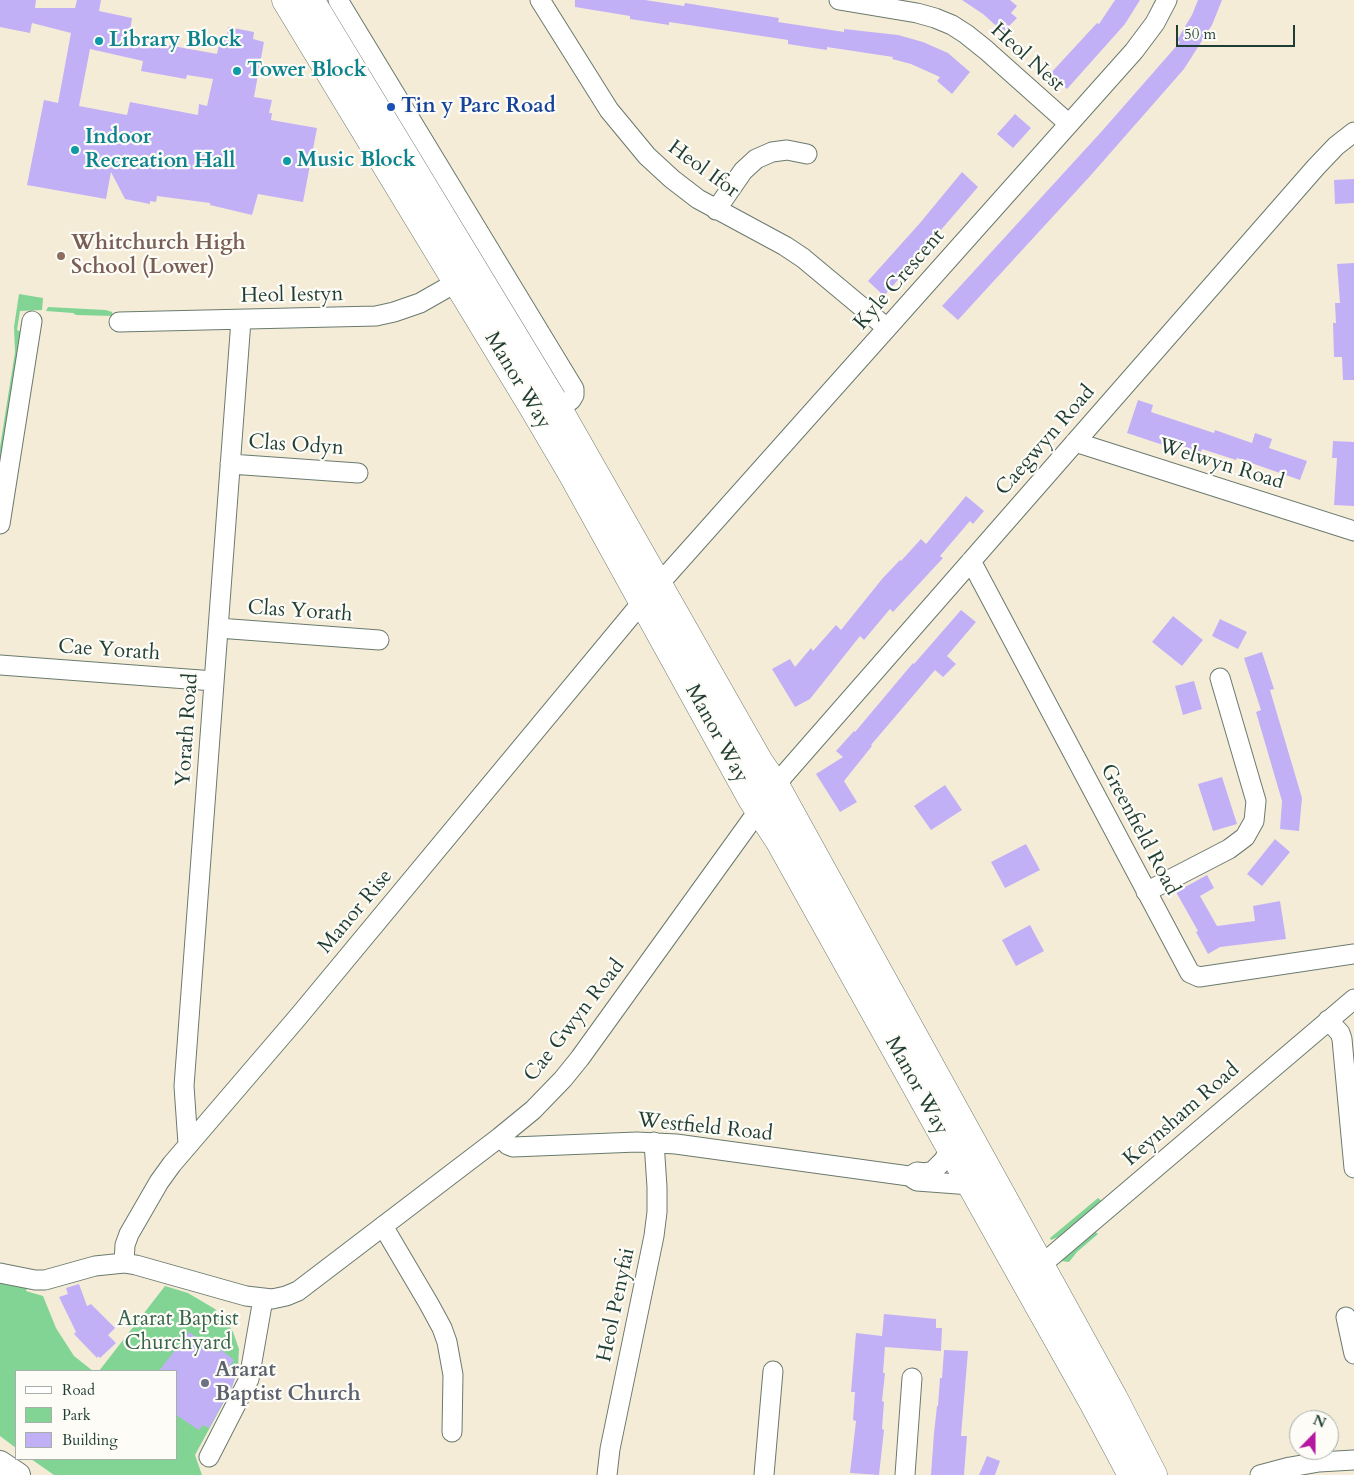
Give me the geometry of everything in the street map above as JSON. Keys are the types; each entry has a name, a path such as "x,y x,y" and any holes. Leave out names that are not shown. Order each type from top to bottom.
{"highway":[{"name":"Manor Way","path":"286,0 538,416 775,785 1114,1399 1153,1475"},
{"name":"Manor Way","path":"310,0 558,409 758,809 776,836 1132,1475"}],"street":[{"name":"Manor Way","path":"338,0 574,389 574,396 571,400 558,409"},
{"name":"Heol Ifor","path":"540,0 609,110 647,156 672,179 716,210 785,246 803,258 888,328"},
{"name":"Heol Nest","path":"839,0 918,13 952,25 986,50 1069,124"},
{"name":"Kyle Crescent","path":"651,592 1146,36 1167,0"},
{"name":"Caegwyn Road","path":"775,785 1316,167 1336,146 1354,132"},
{"path":"716,210 743,171 756,159 772,152 788,150 807,154"},
{"name":"Heol Iestyn","path":"119,322 376,316 420,303 457,282"},
{"name":"Yorath Road","path":"188,1144 184,1086 240,320"},
{"path":"0,524 32,321"},
{"name":"Welwyn Road","path":"1076,442 1354,531"},
{"name":"Clas Odyn","path":"230,464 358,472"},
{"name":"Greenfield Road","path":"971,561 1190,973 1199,977 1354,954"},
{"name":"Manor Rise","path":"124,1263 125,1244 136,1220 159,1182 188,1144 298,1017 651,592"},
{"name":"Clas Yorath","path":"218,628 378,640"},
{"name":"Cae Yorath","path":"0,665 214,681"},
{"path":"1146,892 1228,849 1244,838 1254,821 1256,801 1220,678"},
{"name":"Cae Gwyn Road","path":"0,1273 28,1279 45,1280 95,1266 124,1263 263,1298 272,1299 298,1291 500,1137 546,1098 580,1058 775,785"},
{"name":"Keynsham Road","path":"1040,1266 1354,999"},
{"path":"1328,1020 1340,1034 1342,1040 1354,1168"},
{"name":"Westfield Road","path":"500,1137 513,1147 637,1142 686,1145 909,1176 917,1181 971,1185"},
{"name":"Heol Penyfai","path":"607,1475 610,1449 654,1236 657,1212 654,1142"},
{"name":"Westfield Road","path":"909,1176 917,1172 926,1173 933,1170 944,1160 950,1147"},
{"path":"383,1226 429,1304 447,1342 453,1375 452,1432"},
{"path":"210,1458 249,1379 263,1298"},
{"path":"1346,1317 1354,1354"},
{"path":"764,1475 773,1371"},
{"path":"906,1475 912,1378"},
{"path":"1260,1475 1319,1462 1354,1460"},
{"path":"0,1464 18,1475"}],"green space":[{"path":"19,294 43,298 42,310 20,311 17,330 22,332 0,465 0,447 15,352 14,327"},
{"path":"48,307 106,310 112,312 113,316 76,315 73,313 46,311"},
{"path":"1098,1198 1102,1201 1061,1236 1051,1240 1050,1238"},
{"path":"1094,1231 1098,1234 1077,1252 1069,1262 1060,1261"},
{"path":"0,1281 27,1287 26,1291 43,1296 56,1328 74,1356 92,1370 15,1370 15,1447 0,1436"},
{"name":"Ararat Baptist Churchyard","path":"165,1286 188,1293 215,1309 233,1332 239,1349 238,1368 232,1387 195,1455 202,1475 54,1475 32,1460 178,1460 178,1370 100,1370"}],"building":[{"path":"0,0 36,0 35,8 75,8 77,0 101,0 99,11 132,18 129,38 217,54 221,35 227,36 228,27 254,32 253,39 264,42 254,97 272,100 269,113 272,113 271,120 317,128 303,202 258,194 252,215 210,205 210,203 157,196 156,202 150,201 150,204 125,199 111,172 106,199 27,185 44,100 58,103 71,33 32,23 30,33 0,27","holes":["90,49 143,61 141,71 186,79 187,75 213,79 207,106 199,104 198,115 130,102 127,115 79,106"]},
{"path":"575,0 645,0 684,6 685,3 779,18 778,22 844,32 844,29 898,35 923,42 948,53 970,72 952,94 937,81 940,77 911,64 892,59 893,57 827,47 827,50 807,47 788,44 788,40 669,22 669,25 630,19 630,16 575,7"},
{"path":"962,0 1010,0 1017,6 1011,13 1017,18 1003,32 983,14"},
{"path":"1115,0 1140,0 1125,24 1067,89 1050,74 1097,23 1099,24"},
{"path":"1198,0 1222,0 1212,25 1184,69 1091,175 958,320 942,306 1102,131 1180,42 1177,40 1192,15"},
{"path":"1015,114 1031,128 1013,148 997,134"},
{"path":"962,172 978,187 884,296 868,281 920,223"},
{"path":"1354,179 1354,203 1335,204 1334,180"},
{"path":"1354,263 1354,380 1343,380 1342,357 1334,357 1333,323 1336,323 1335,303 1340,303 1337,264"},
{"path":"1138,400 1153,405 1151,412 1214,433 1215,430 1252,443 1255,433 1272,439 1269,448 1307,461 1300,480 1237,458 1236,460 1202,449 1201,452 1164,440 1163,445 1127,433"},
{"path":"1333,441 1354,442 1354,506 1334,505 1337,458 1332,458"},
{"path":"966,496 984,511 973,524 970,521 940,556 943,558 893,612 890,609 864,640 860,636 810,699 795,707 772,669 790,659 795,667 811,648 813,651 836,625 841,630 882,579 921,539 926,544"},
{"path":"961,610 976,622 947,656 956,664 943,677 935,670 871,745 844,781 857,802 840,812 816,774 843,757 836,751 855,732"},
{"path":"1173,616 1203,640 1182,666 1152,642"},
{"path":"1220,619 1247,632 1238,649 1212,636"},
{"path":"1262,652 1274,689 1270,690 1302,798 1299,831 1280,829 1282,801 1256,712 1261,710 1244,658"},
{"path":"1194,681 1202,709 1183,715 1175,686"},
{"path":"1222,777 1237,824 1213,831 1198,784"},
{"path":"945,785 962,810 931,830 914,806"},
{"path":"1275,839 1290,852 1262,886 1247,874"},
{"path":"1026,844 1040,870 1005,888 991,862"},
{"path":"1207,875 1214,888 1200,896 1217,926 1255,921 1253,906 1280,901 1286,939 1220,947 1208,954 1196,932 1198,931 1176,892"},
{"path":"1030,925 1044,951 1016,966 1002,940"},
{"path":"79,1284 87,1306 91,1304 115,1328 108,1335 116,1343 100,1358 98,1356 97,1358 74,1334 76,1332 59,1297 68,1294 66,1288"},
{"path":"884,1314 936,1319 936,1328 942,1328 941,1351 885,1347 882,1401 884,1402 882,1429 884,1430 879,1475 850,1473 856,1421 853,1420 855,1392 851,1392 856,1333 882,1336"},
{"name":"Ararat Baptist Church","path":"189,1332 218,1353 220,1349 234,1360 227,1370 236,1375 232,1387 209,1428 203,1425 199,1430 178,1416 178,1370 160,1370"},
{"path":"944,1350 968,1351 961,1436 967,1436 964,1475 931,1475"},
{"path":"987,1456 1000,1461 995,1475 979,1475"}],"place":[{"name":"Library Block","path":"99,41"},
{"name":"Tower Block","path":"237,71"},
{"name":"Tin y Parc Road","path":"391,107"},
{"name":"Indoor Recreation Hall","path":"75,150"},
{"name":"Music Block","path":"287,161"},
{"name":"Whitchurch High School (Lower)","path":"61,256"},
{"name":"Ararat Baptist Church","path":"205,1383"}]}
